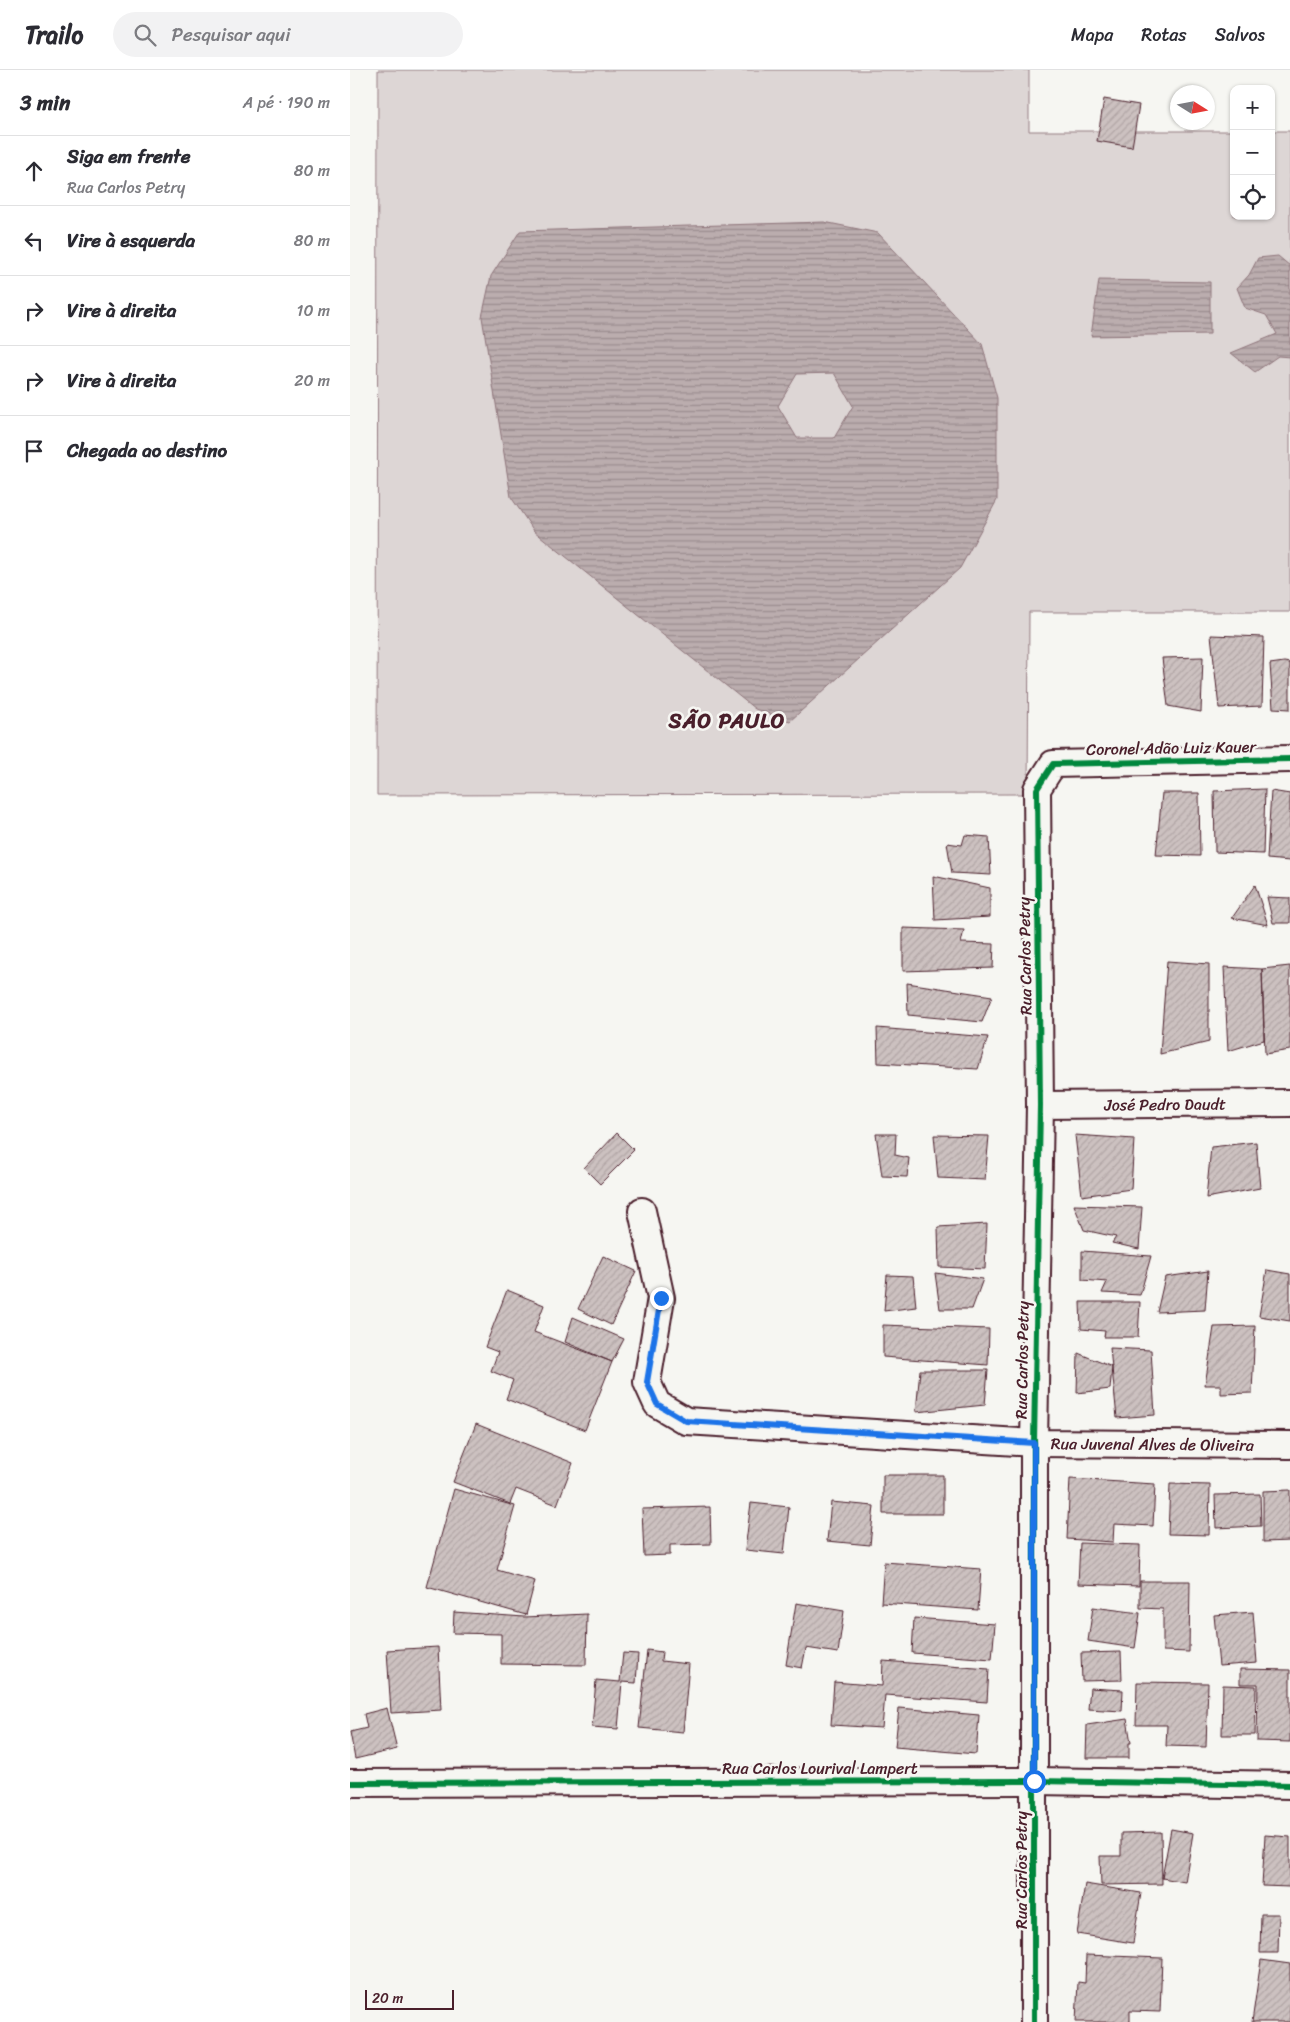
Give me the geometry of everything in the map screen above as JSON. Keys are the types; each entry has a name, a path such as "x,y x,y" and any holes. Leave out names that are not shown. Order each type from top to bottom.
{"street":[{"name":"Coronel Adão Luiz Kauer","path":"1054,764 1290,759"},
{"name":"Rua Carlos Petry","path":"1034,2022 1034,1443 1040,1105 1037,789 1054,764"},
{"name":"José Pedro Daudt","path":"1040,1105 1290,1103"},
{"name":"Rua Juvenal Alves de Oliveira","path":"642,1211 661,1298 647,1382 657,1404 686,1421 1034,1443 1290,1445"},
{"name":"Rua Carlos Lourival Lampert","path":"350,1782 1034,1781 1290,1785"}],"shaded area":[{"path":"378,70 1029,70 1029,131 1230,131 1230,220 1275,220 1275,131 1290,131 1290,612 1029,612 1028,794 377,795"},
{"path":"824,222 878,233 982,344 997,398 997,500 960,568 790,721 755,709 534,531 511,497 482,317 491,276 520,231","holes":["834,373 853,406 834,438 797,438 778,406 797,374"]},
{"path":"1278,256 1290,266 1290,357 1278,356 1255,372 1231,353 1277,334 1266,315 1245,308 1237,288 1249,275 1258,258"},
{"path":"1099,280 1210,282 1210,334 1091,336"}],"building":[{"path":"1104,99 1139,105 1132,147 1097,141"},
{"path":"1211,635 1264,637 1262,706 1219,708"},
{"path":"1203,657 1201,712 1168,706 1162,658"},
{"path":"1290,663 1290,709 1273,708 1270,664"},
{"path":"1265,789 1263,854 1215,852 1214,791"},
{"path":"1271,791 1290,794 1290,861 1267,859"},
{"path":"1162,793 1199,793 1200,856 1156,855"},
{"path":"965,835 989,837 991,875 952,873 947,843 962,845"},
{"path":"933,876 990,888 990,917 935,920"},
{"path":"1255,885 1268,925 1232,918"},
{"path":"1267,897 1290,898 1290,923 1273,923"},
{"path":"903,928 964,930 961,943 994,944 993,968 903,971"},
{"path":"1167,961 1209,964 1209,1042 1160,1054"},
{"path":"1290,966 1290,1050 1265,1054 1262,969"},
{"path":"1224,967 1262,969 1264,1040 1228,1051"},
{"path":"907,983 992,996 982,1022 908,1015"},
{"path":"877,1028 988,1037 978,1069 878,1063"},
{"path":"617,1133 634,1150 600,1184 584,1168"},
{"path":"876,1134 896,1134 895,1155 909,1158 907,1177 882,1176"},
{"path":"934,1135 989,1136 985,1180 938,1178"},
{"path":"1075,1135 1134,1139 1131,1189 1082,1196"},
{"path":"1256,1142 1260,1188 1206,1198 1211,1147"},
{"path":"1074,1205 1142,1207 1139,1249 1112,1243 1116,1237 1084,1230"},
{"path":"987,1224 985,1269 939,1267 938,1227"},
{"path":"1082,1251 1151,1256 1140,1295 1102,1293 1107,1282 1082,1280"},
{"path":"603,1256 636,1271 611,1325 578,1309"},
{"path":"1267,1270 1290,1274 1290,1321 1259,1316"},
{"path":"1208,1271 1205,1310 1157,1312 1165,1277"},
{"path":"935,1273 983,1279 972,1309 940,1309"},
{"path":"887,1275 913,1276 916,1307 884,1311"},
{"path":"507,1290 544,1305 534,1332 612,1362 585,1430 506,1399 513,1380 491,1371 498,1352 485,1347"},
{"path":"1080,1302 1140,1302 1138,1337 1104,1337 1105,1331 1081,1329"},
{"path":"573,1317 624,1339 612,1362 565,1342"},
{"path":"883,1325 989,1329 988,1365 883,1357"},
{"path":"1255,1326 1252,1393 1221,1394 1221,1385 1205,1385 1214,1327"},
{"path":"1110,1348 1151,1350 1155,1415 1117,1418"},
{"path":"1078,1353 1112,1367 1110,1389 1077,1393"},
{"path":"920,1370 988,1370 985,1405 916,1412"},
{"path":"476,1424 573,1463 557,1505 516,1489 510,1504 453,1482"},
{"path":"883,1475 943,1475 943,1514 883,1514"},
{"path":"1070,1479 1155,1484 1153,1526 1114,1524 1113,1542 1067,1539"},
{"path":"1170,1484 1210,1485 1209,1535 1168,1534"},
{"path":"454,1489 515,1506 497,1570 535,1581 526,1615 427,1587"},
{"path":"1290,1490 1290,1541 1263,1542 1263,1491"},
{"path":"1260,1494 1261,1526 1216,1528 1215,1495"},
{"path":"831,1502 874,1506 870,1545 827,1541"},
{"path":"751,1503 789,1507 784,1554 745,1550"},
{"path":"710,1507 711,1544 670,1545 670,1555 644,1556 642,1509"},
{"path":"1080,1543 1140,1545 1139,1586 1078,1584"},
{"path":"884,1562 981,1569 978,1610 881,1603"},
{"path":"1140,1581 1190,1581 1189,1652 1163,1651 1163,1609 1140,1608"},
{"path":"796,1603 844,1611 838,1653 806,1648 802,1668 786,1665"},
{"path":"1093,1607 1140,1613 1135,1648 1088,1641"},
{"path":"454,1612 524,1617 587,1614 586,1665 501,1664 501,1634 453,1633"},
{"path":"1253,1612 1257,1663 1219,1666 1214,1615"},
{"path":"914,1618 995,1624 992,1659 912,1653"},
{"path":"438,1647 441,1710 391,1713 387,1650"},
{"path":"647,1650 662,1652 661,1661 689,1664 683,1732 639,1728"},
{"path":"1121,1652 1122,1680 1082,1681 1081,1653"},
{"path":"623,1653 638,1654 636,1683 622,1682 618,1729 592,1727 596,1680 620,1682"},
{"path":"883,1661 989,1669 987,1702 885,1695 882,1728 831,1725 834,1682 882,1686"},
{"path":"1240,1669 1290,1670 1290,1742 1257,1741 1258,1684 1240,1684"},
{"path":"1137,1682 1208,1683 1206,1747 1166,1746 1167,1725 1136,1725"},
{"path":"1223,1685 1256,1686 1255,1735 1222,1735"},
{"path":"1090,1688 1123,1690 1122,1711 1088,1709"},
{"path":"387,1708 397,1749 355,1759 350,1732 367,1728 364,1714"},
{"path":"899,1708 979,1715 976,1754 895,1747"},
{"path":"1127,1719 1131,1743 1129,1743 1129,1758 1086,1758 1087,1725"},
{"path":"1171,1829 1193,1833 1185,1882 1162,1878"},
{"path":"1161,1832 1162,1884 1101,1885 1100,1856 1121,1856 1121,1833"},
{"path":"1265,1835 1290,1837 1290,1887 1262,1886"},
{"path":"1085,1884 1141,1893 1133,1943 1077,1934"},
{"path":"1261,1914 1279,1914 1278,1953 1260,1953"},
{"path":"1086,1955 1162,1958 1160,2012 1130,2011 1130,2022 1076,2022 1078,1982 1085,1983"},
{"path":"1261,1960 1290,1964 1290,2022 1252,2022"}],"cycle path":[{"path":"1034,2022 1034,1443 1040,1105 1037,789 1053,764 1290,759"},
{"path":"350,1783 1034,1781 1290,1785"}],"district":[{"name":"SÃO PAULO","path":"727,721"}],"route":[{"path":"661,1298 647,1382 657,1404 686,1421 1034,1443 1034,1781"}]}
